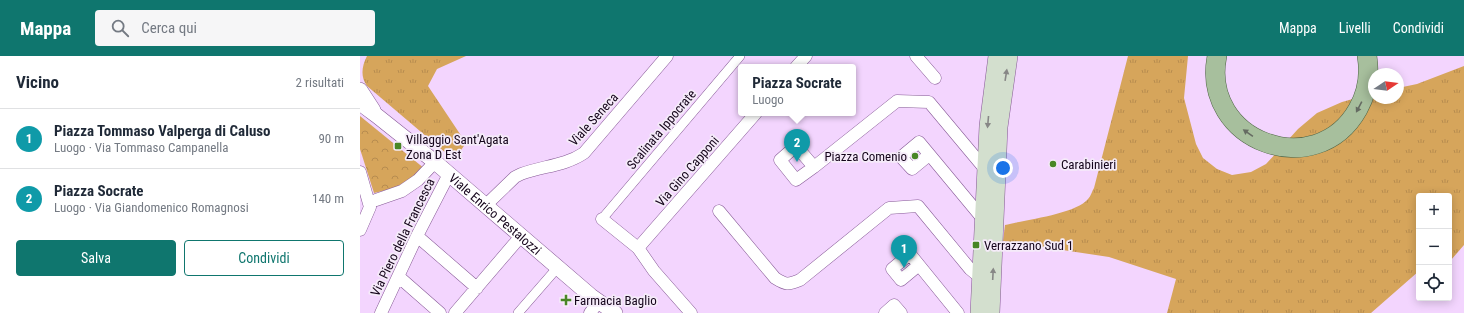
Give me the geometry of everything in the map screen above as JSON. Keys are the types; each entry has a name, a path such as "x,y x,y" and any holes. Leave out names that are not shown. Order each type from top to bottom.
{"main road":[{"path":"979,313 988,126 997,56"},
{"path":"991,313 999,127 1009,56"},
{"path":"1217,56 1215,74 1218,91 1228,114 1244,132 1264,143 1276,146 1299,148 1322,142 1337,133 1355,115 1366,92 1368,70 1367,56"}],"street":[{"name":"Viale Seneca","path":"486,205 515,177 521,174 565,163 575,159 584,152 667,56"},
{"name":"Scalinata Ippocrate","path":"602,218 740,56"},
{"path":"799,64 806,56"},
{"path":"916,56 935,78"},
{"path":"360,90 376,115"},
{"path":"819,163 897,101 929,102 985,169"},
{"name":"Viale Enrico Pestalozzi","path":"360,103 435,162 521,236 615,313"},
{"name":"Via Gino Capponi","path":"638,248 753,116"},
{"path":"932,158 983,219"},
{"path":"360,230 373,204 402,191 418,180 435,162"},
{"path":"360,172 373,204"},
{"name":"Via Piero della Francesca","path":"381,313 417,236 449,174"},
{"path":"719,211 774,278 784,284 792,284 800,280 889,208 918,206 970,269 981,278"},
{"path":"602,218 638,248 654,271 691,313"},
{"path":"417,236 477,288"},
{"path":"455,313 521,236"},
{"path":"518,313 558,267"},
{"path":"921,268 958,313"},
{"path":"399,277 440,313"},
{"path":"590,313 599,301"},
{"path":"885,313 894,305 901,313"}],"green space":[{"path":"367,56 466,56 437,69 428,86 466,143 454,160 367,86 363,78 362,71"},
{"path":"1128,56 1188,56 1184,98 1196,144 1203,158 1217,169 1232,175 1251,172 1266,164 1298,129 1317,113 1342,102 1368,95 1368,104 1404,104 1404,87 1417,84 1464,66 1464,245 1452,259 1452,193 1416,193 1416,274 1371,313 1167,313 1176,279 1109,257 1003,241 1005,225 1049,216 1073,209 1089,198 1094,188"},
{"path":"360,116 425,169 395,188 374,193 360,149"}],"place":[{"name":"Villaggio Sant'Agata Zona D Est","path":"398,146"},
{"name":"Piazza Comenio","path":"915,156"},
{"name":"Piazza Socrate","path":"797,162"},
{"name":"Carabinieri","path":"1053,164"},
{"name":"Verrazzano Sud 1","path":"976,245"},
{"name":"Piazza Tommaso Valperga di Caluso","path":"904,268"},
{"name":"Farmacia Baglio","path":"566,300"}]}
